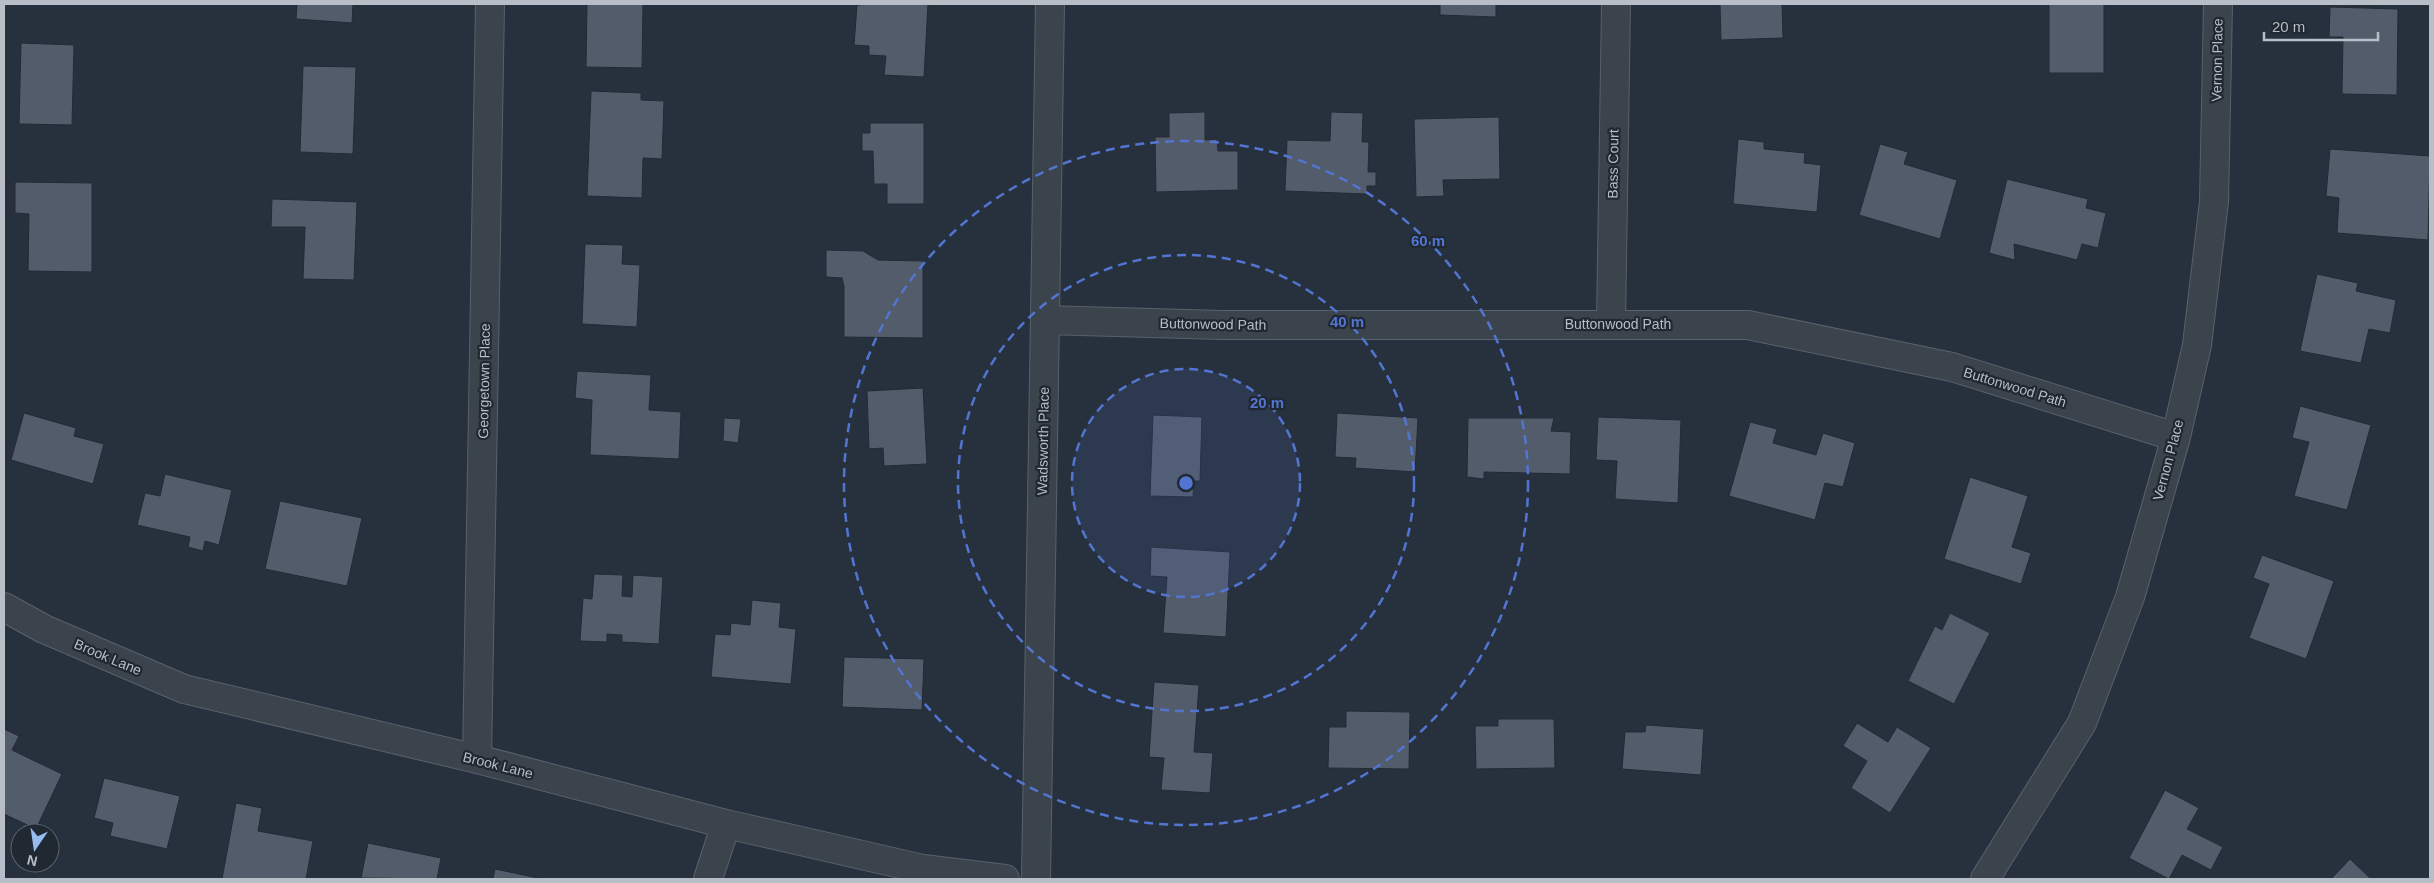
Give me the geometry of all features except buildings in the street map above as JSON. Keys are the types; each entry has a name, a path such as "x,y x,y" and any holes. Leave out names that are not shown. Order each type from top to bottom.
{"street":[{"name":"Georgetown Place","path":"477,759 490,4"},
{"name":"Wadsworth Place","path":"1036,879 1050,4"},
{"name":"Bass Court","path":"1611,324 1616,4"},
{"name":"Vernon Place","path":"1985,879 2082,723 2130,597 2176,437 2196,345 2214,202 2218,4"},
{"name":"Buttonwood Path","path":"1045,320 1222,325 1748,325 1952,367 2176,437"},
{"name":"Brook Lane","path":"4,607 44,629 184,689 477,759 726,824 922,869 1005,879"},
{"path":"708,879 726,824"}]}
